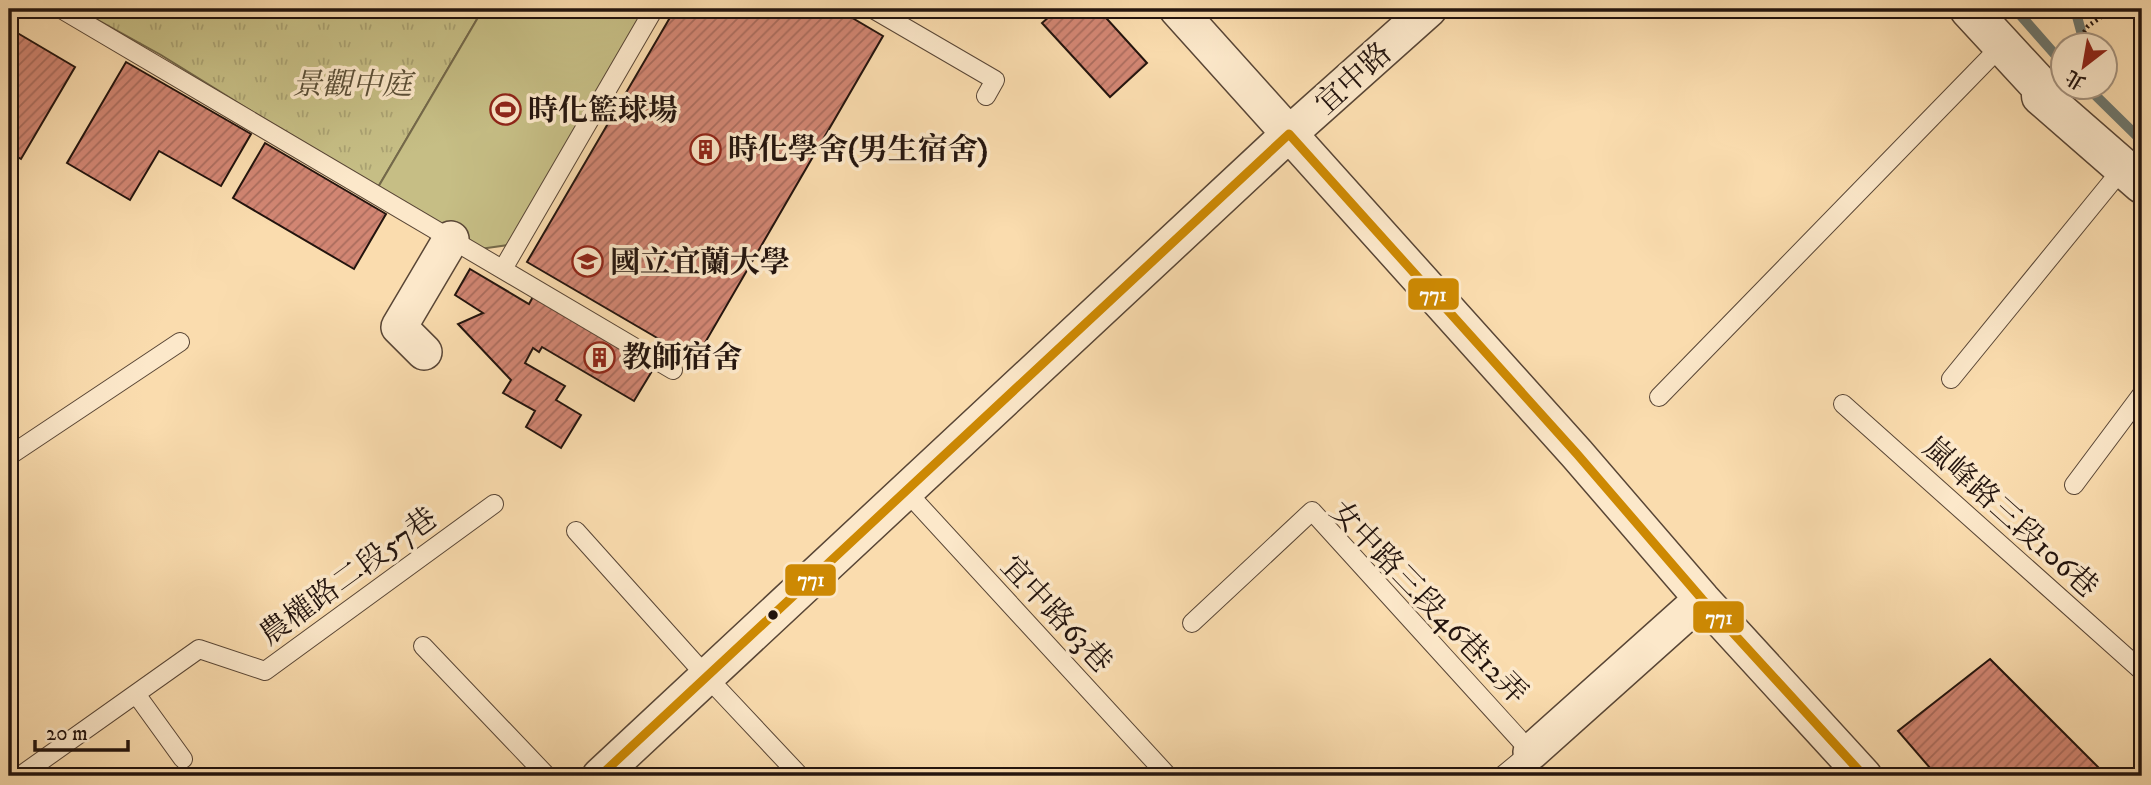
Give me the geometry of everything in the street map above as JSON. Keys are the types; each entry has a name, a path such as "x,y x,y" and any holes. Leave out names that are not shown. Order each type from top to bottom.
{"street":[{"path":"1177,9 1577,454 1851,768"},
{"name":"宜中路","path":"600,776 1289,134 1429,9"},
{"path":"1969,9 2040,87 2041,96 2133,176"},
{"path":"424,352 399,327 451,239"},
{"path":"1531,752 1702,599"}],"lane":[{"path":"61,9 673,370"},
{"path":"503,269 654,9"},
{"path":"873,9 995,80 986,96"},
{"path":"1659,397 2002,45"},
{"path":"1951,379 2133,176"},
{"path":"9,456 180,342"},
{"path":"2074,485 2142,394"},
{"name":"嵐峰路三段106巷","path":"1843,404 2142,671"},
{"name":"宜中路63巷","path":"905,490 1168,776"},
{"name":"農權路二段57巷","path":"20,776 199,649 265,671 495,504"},
{"name":"女中路三段46巷12弄","path":"1192,623 1312,511 1531,752"},
{"path":"576,531 800,776"},
{"path":"424,646 547,776"},
{"path":"136,694 183,760"},
{"path":"1502,776 1531,752"}],"path":[{"path":"2084,32 2088,26 2113,9"}],"green space":[{"name":"景觀中庭","path":"78,9 483,9 377,189 161,55"},
{"name":"時化籃球場","path":"483,9 646,9 508,245 480,249 377,189"}],"building":[{"name":"時化學舍(男生宿舍)","path":"675,9 837,9 883,36 695,360 527,262"},
{"path":"1058,9 1098,9 1147,63 1110,97 1042,23"},
{"path":"9,28 75,67 21,159 9,152"},
{"path":"126,62 251,134 221,186 159,151 130,200 67,163"},
{"path":"265,143 386,214 354,269 233,198"},
{"name":"教師宿舍","path":"470,269 529,304 534,295 655,366 634,401 542,347 539,352 533,348 525,363 565,386 556,400 581,415 561,448 526,427 535,411 503,393 511,380 458,324 483,313 455,295"},
{"path":"1990,659 2107,776 1937,776 1898,731"}],"waterway":[{"path":"2015,9 2050,49"},
{"path":"2075,9 2081,32"},
{"path":"2102,102 2142,141"}],"transit line":[{"name":"771","path":"1289,134 1577,454 1702,599 1864,776"},
{"name":"771","path":"600,776 1289,134"}],"place":[{"name":"時化籃球場","path":"505,110"},
{"name":"時化學舍(男生宿舍)","path":"705,149"},
{"name":"國立宜蘭大學","path":"587,262"},
{"name":"教師宿舍","path":"599,357"}]}
